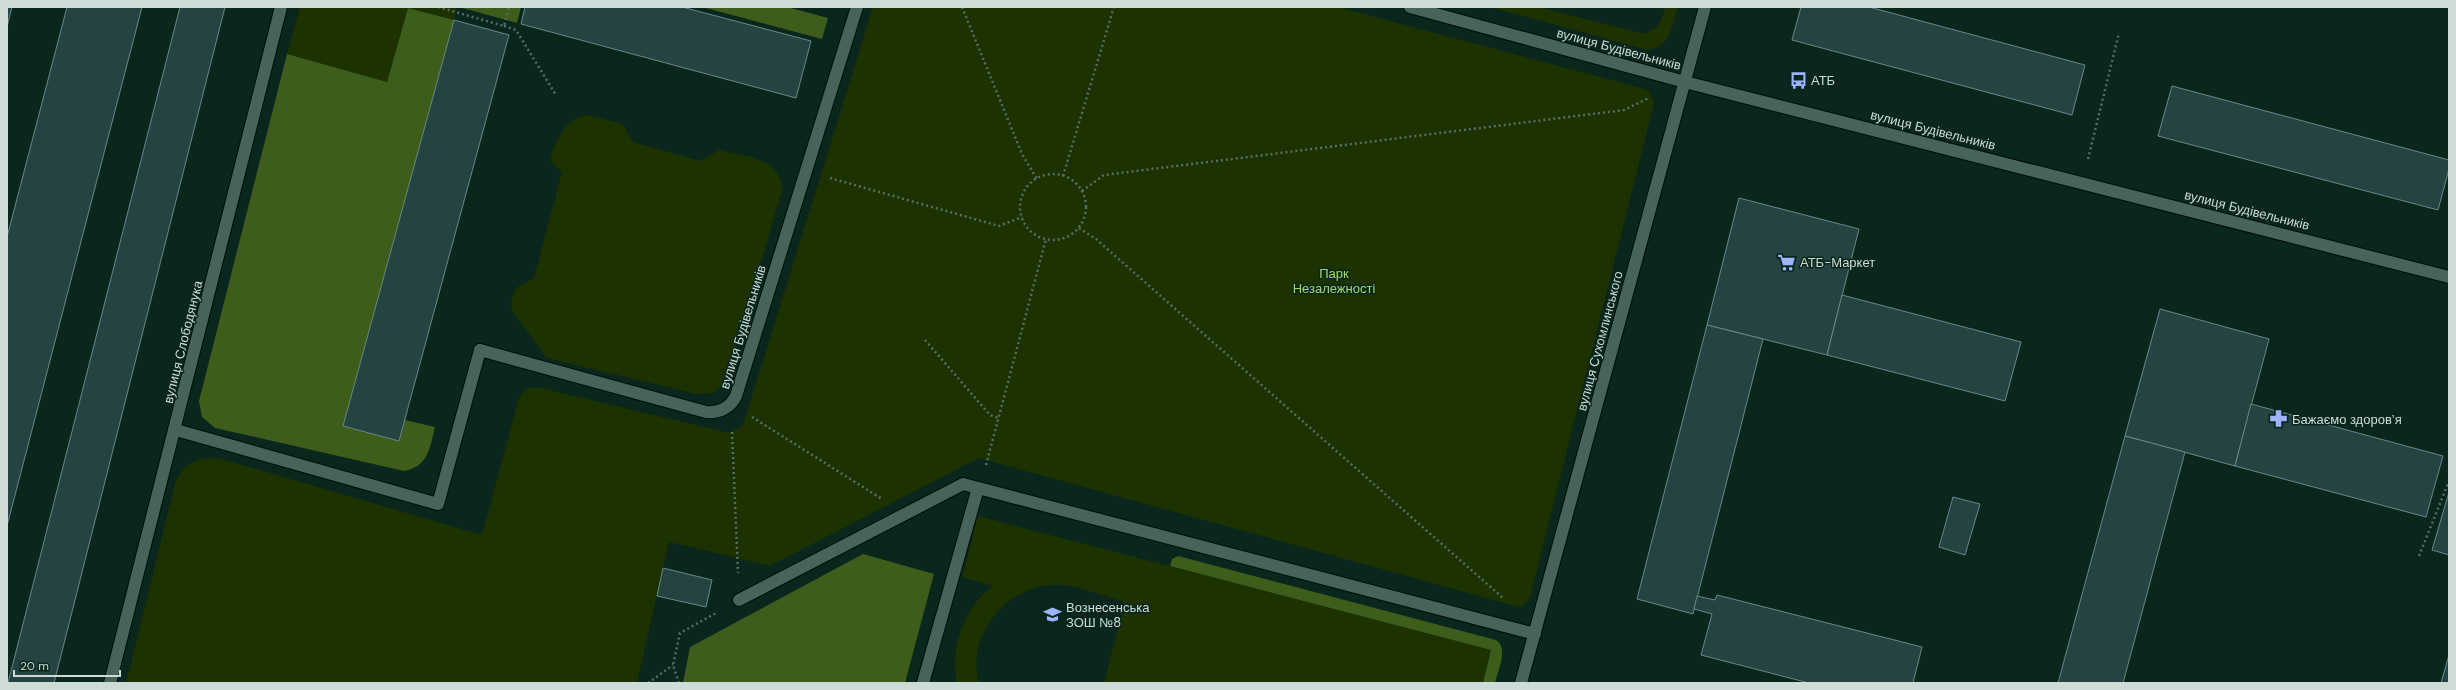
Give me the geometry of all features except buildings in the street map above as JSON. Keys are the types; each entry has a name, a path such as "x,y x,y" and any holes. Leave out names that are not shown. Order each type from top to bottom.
{"street":[{"name":"вулиця Слободянука","path":"110,683 176,430 281,7"},
{"name":"вулиця Будівельників","path":"176,430 438,504 480,350 706,412 720,411 731,404 736,396 857,7"},
{"name":"вулиця Будівельників","path":"1410,7 1685,82 2449,277"},
{"name":"вулиця Сухомлинського","path":"1521,683 1705,7"},
{"path":"739,600 963,484 1535,634"},
{"path":"923,683 978,488"}],"path":[{"path":"438,7 516,30 556,95"},
{"path":"504,26 509,7"},
{"path":"962,7 1022,154 1037,178"},
{"path":"1063,176 1114,7"},
{"path":"2082,183 2119,34"},
{"path":"1082,191 1104,175 1624,110 1685,82"},
{"path":"806,171 999,226 1022,217"},
{"path":"1049,174 1063,176 1073,181 1082,191 1086,203 1085,216 1079,228 1069,236 1057,240 1046,239 1033,233 1024,224 1020,211 1021,198 1027,187 1037,178 1049,174"},
{"path":"1079,228 1096,239 1504,599"},
{"path":"978,488 999,418 1046,239"},
{"path":"925,340 990,415 999,418"},
{"path":"731,404 906,514"},
{"path":"680,683 673,665 680,633 739,600 731,404"},
{"path":"2419,556 2449,481"},
{"path":"648,683 673,665"}],"green space":[{"path":"300,7 457,7 454,20 408,8 387,82 287,54"},
{"path":"459,7 521,7 517,23"},
{"path":"702,7 787,7 828,18 822,39"},
{"name":"Парк Незалежності","path":"873,7 1338,7 1645,89 1650,92 1654,103 1530,598 1523,606 1519,607 979,458 770,566 669,542 637,683 126,683 175,484 178,476 188,465 200,459 222,459 482,535 518,401 522,394 530,388 541,388 725,432 732,432 743,425"},
{"path":"1490,7 1539,7 1640,33 1647,33 1658,26 1666,7 1678,7 1672,28 1666,40 1661,45 1647,50"},
{"path":"408,8 454,20 343,426 399,441 405,420 435,427 427,455 423,461 412,469 404,471 215,428 202,417 199,401 287,54 387,82"},
{"path":"588,115 623,124 633,142 701,161 719,150 761,160 776,171 780,180 782,191 726,381 714,393 696,394 547,358 512,311 511,302 516,288 534,278 562,172 553,164 550,156 568,124 580,117"},
{"path":"978,516 1491,650 1483,683 1104,683 1125,602 1086,590 1063,585 1044,586 1026,591 1010,601 996,613 986,629 979,646 976,664 979,683 957,683 955,656 961,629 974,605 993,586 962,577"},
{"path":"863,554 934,574 905,683 683,683 690,647"},
{"path":"1178,556 1496,640 1502,648 1502,660 1495,683 1483,683 1491,650 1170,566 1172,559"}],"place":[{"name":"АТБ","path":"1798,80"},
{"name":"АТБ-Маркет","path":"1787,262"},
{"name":"Бажаємо здоровʼя","path":"2279,419"},
{"name":"Вознесенська ЗОШ №8","path":"1053,614"}]}
